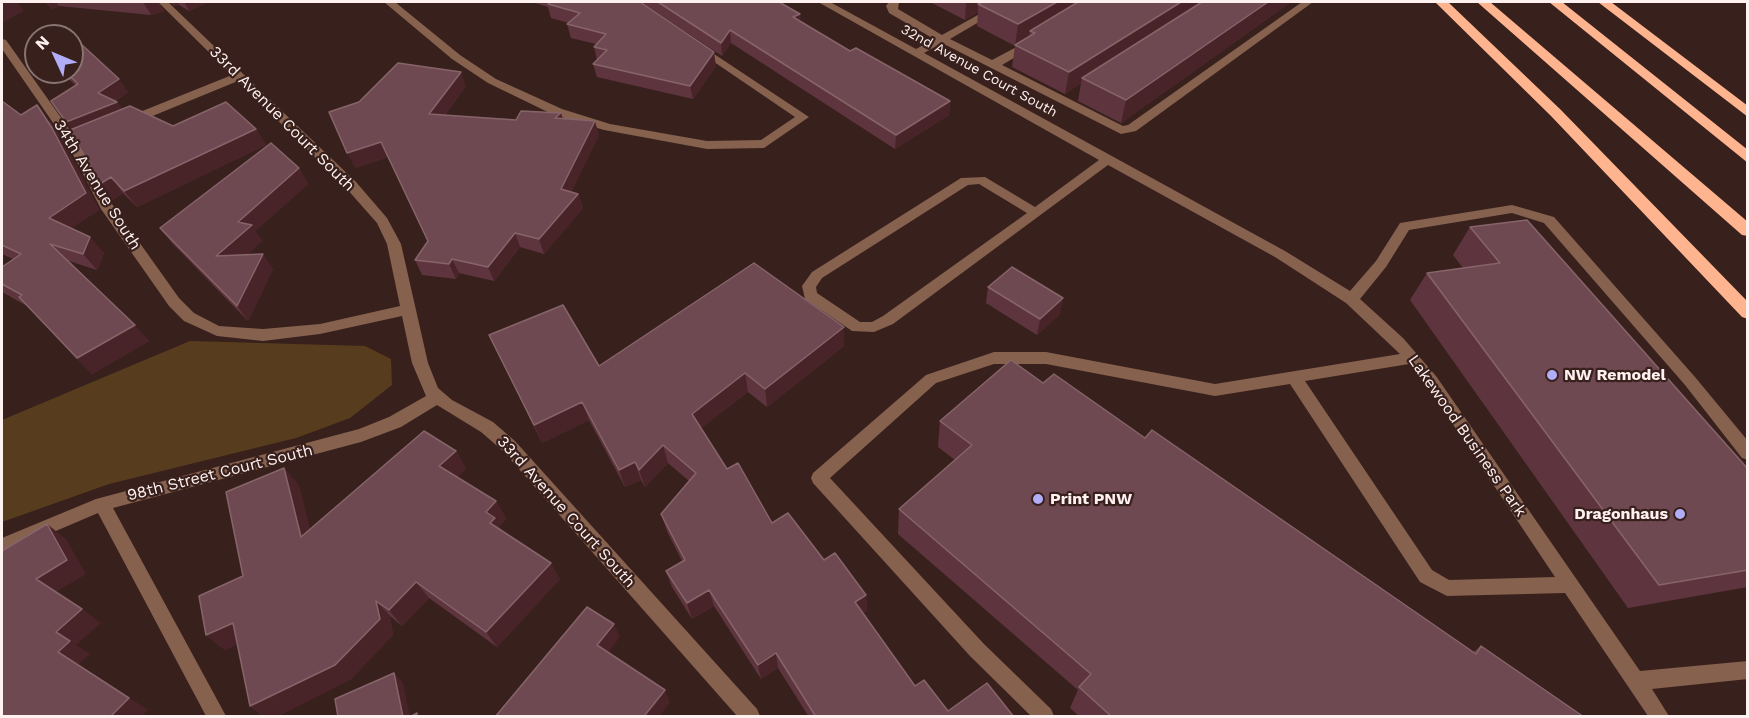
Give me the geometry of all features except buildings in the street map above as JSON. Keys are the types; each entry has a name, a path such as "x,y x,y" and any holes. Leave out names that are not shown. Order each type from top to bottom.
{"highway":[{"path":"1442,2 1556,113 1748,313"},
{"path":"1484,2 1748,231"},
{"path":"1555,2 1748,158"},
{"path":"1604,2 1748,113"}],"street":[{"name":"33rd Avenue Court South","path":"163,2 351,185 382,221 394,244 420,363 429,386 438,397 487,427 509,446 750,717"},
{"path":"389,2 456,57 492,81 558,112 608,127 707,145 764,144 803,117 689,40"},
{"name":"32nd Avenue Court South","path":"823,2 1114,162"},
{"path":"894,2 891,6 893,11 941,39 1068,99 1120,130 1132,128 1308,2"},
{"path":"917,53 1008,2"},
{"path":"990,64 1001,62 1040,38"},
{"name":"34th Avenue South","path":"2,42 79,141 106,206 154,274 180,309 205,326 250,336 290,333 409,309"},
{"path":"117,125 240,76"},
{"path":"1036,213 981,180 965,181 817,275 809,286 810,295 857,327 874,327 888,320 1036,213 1114,162"},
{"name":"Lakewood Business Park","path":"1114,162 1280,255 1351,299 1413,358 1444,399 1572,585 1659,717"},
{"path":"1351,299 1381,264 1405,226 1512,209 1549,220 1690,381 1748,453"},
{"path":"1044,717 977,650 819,478 931,379 994,358 1046,358 1215,390 1413,358"},
{"path":"1294,377 1426,576 1447,588 1572,585"},
{"name":"98th Street Court South","path":"2,546 102,504 361,435 395,422 438,397"},
{"path":"102,504 216,717"},
{"path":"1637,681 1748,670"}],"shaded area":[{"path":"190,341 365,346 391,359 392,385 350,418 296,438 109,484 2,522 2,420"}],"place":[{"name":"NW Remodel","path":"1552,375"},
{"name":"Print PNW","path":"1038,499"},
{"name":"Dragonhaus","path":"1680,514"}]}
